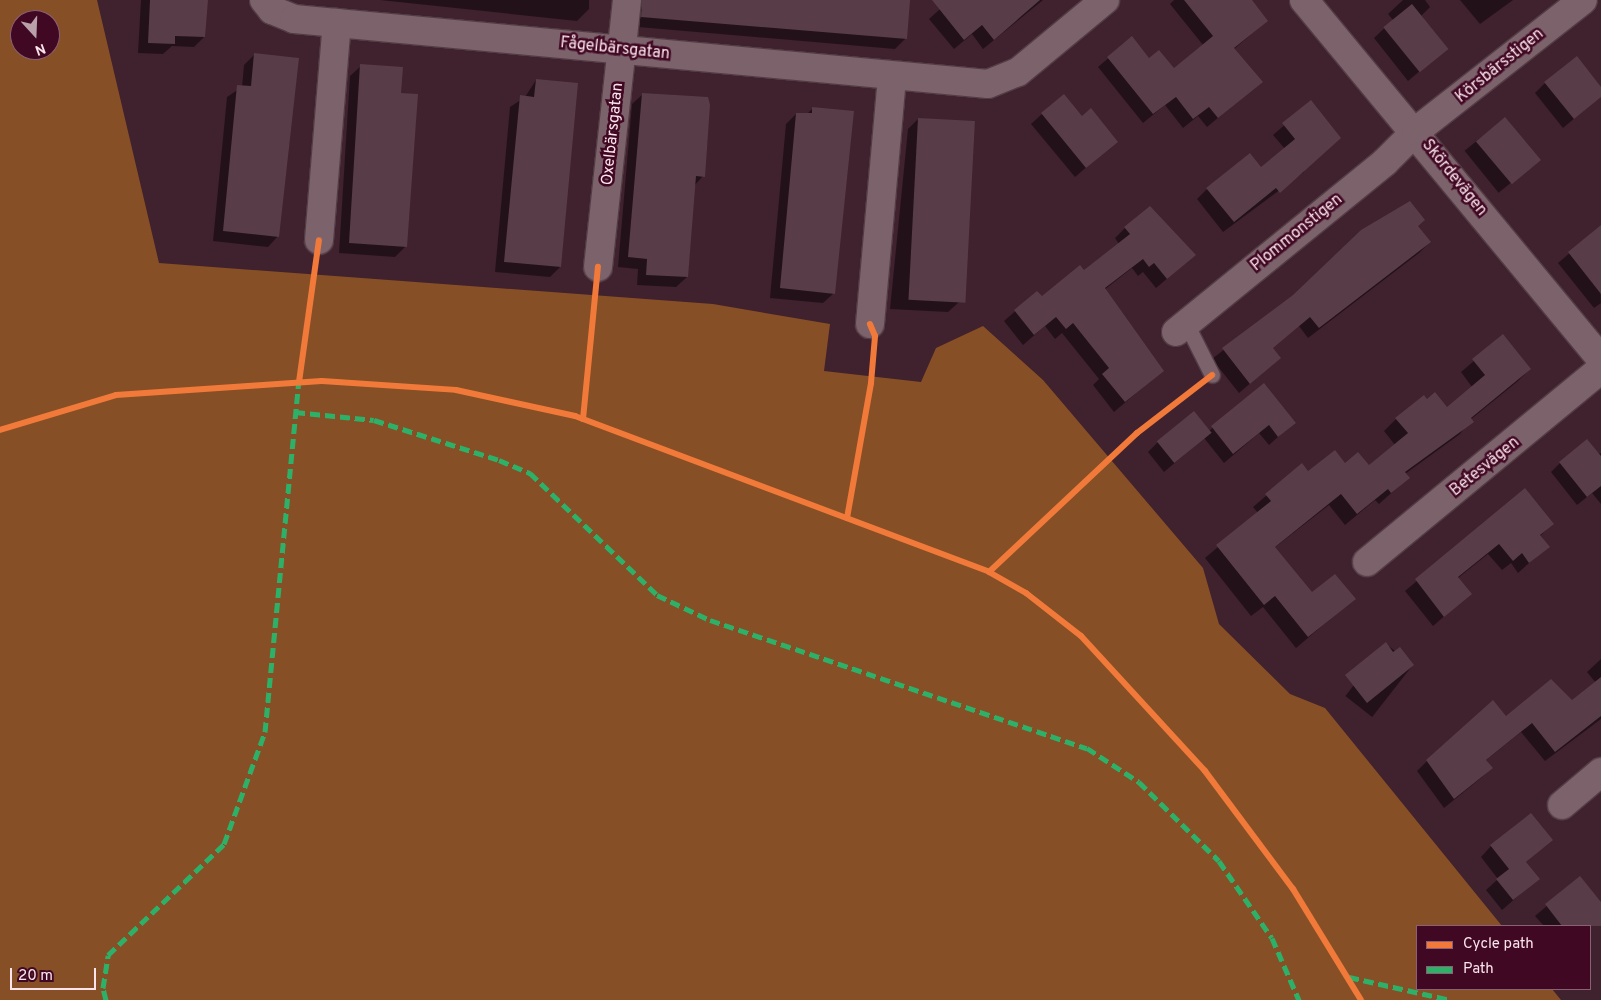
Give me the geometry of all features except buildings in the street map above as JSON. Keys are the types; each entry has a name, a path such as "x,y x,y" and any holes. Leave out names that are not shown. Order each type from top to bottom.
{"street":[{"name":"Fågelbärsgatan","path":"264,0 272,10 294,19 892,78 1000,82 1104,0"},
{"name":"Oxelbärsgatan","path":"598,267 626,0"},
{"name":"Skördevägen","path":"1304,0 1416,131 1601,358"},
{"name":"Körsbärsstigen","path":"1416,131 1583,0"},
{"path":"319,240 337,23"},
{"path":"870,324 892,78"},
{"name":"Plommonstigen","path":"1181,328 1385,162 1416,131"},
{"name":"Betesvägen","path":"1366,562 1601,369"},
{"path":"1562,805 1601,772"}],"lane":[{"path":"1181,328 1212,375"}],"shaded area":[{"path":"0,0 97,0 159,263 713,304 830,324 824,371 921,382 936,348 983,326 1043,380 1203,568 1219,624 1290,694 1325,708 1501,925 1416,925 1416,990 1553,990 1561,1000 0,1000"}],"marked path":[{"path":"106,1000 103,988 108,955 224,844 265,732 299,382"},
{"path":"295,412 374,420 499,460 530,473 657,595 710,620 1087,748 1139,782 1219,861 1272,938 1299,1000"},
{"path":"1349,977 1450,1000"}],"cycle path":[{"path":"299,382 319,240"},
{"path":"583,419 598,267"},
{"path":"847,518 871,383 875,336 870,324"},
{"path":"989,572 1137,433 1212,375"},
{"path":"0,430 116,395 322,381 456,390 575,416 989,572 1026,593 1081,636 1205,771 1293,889 1361,1000"}]}
